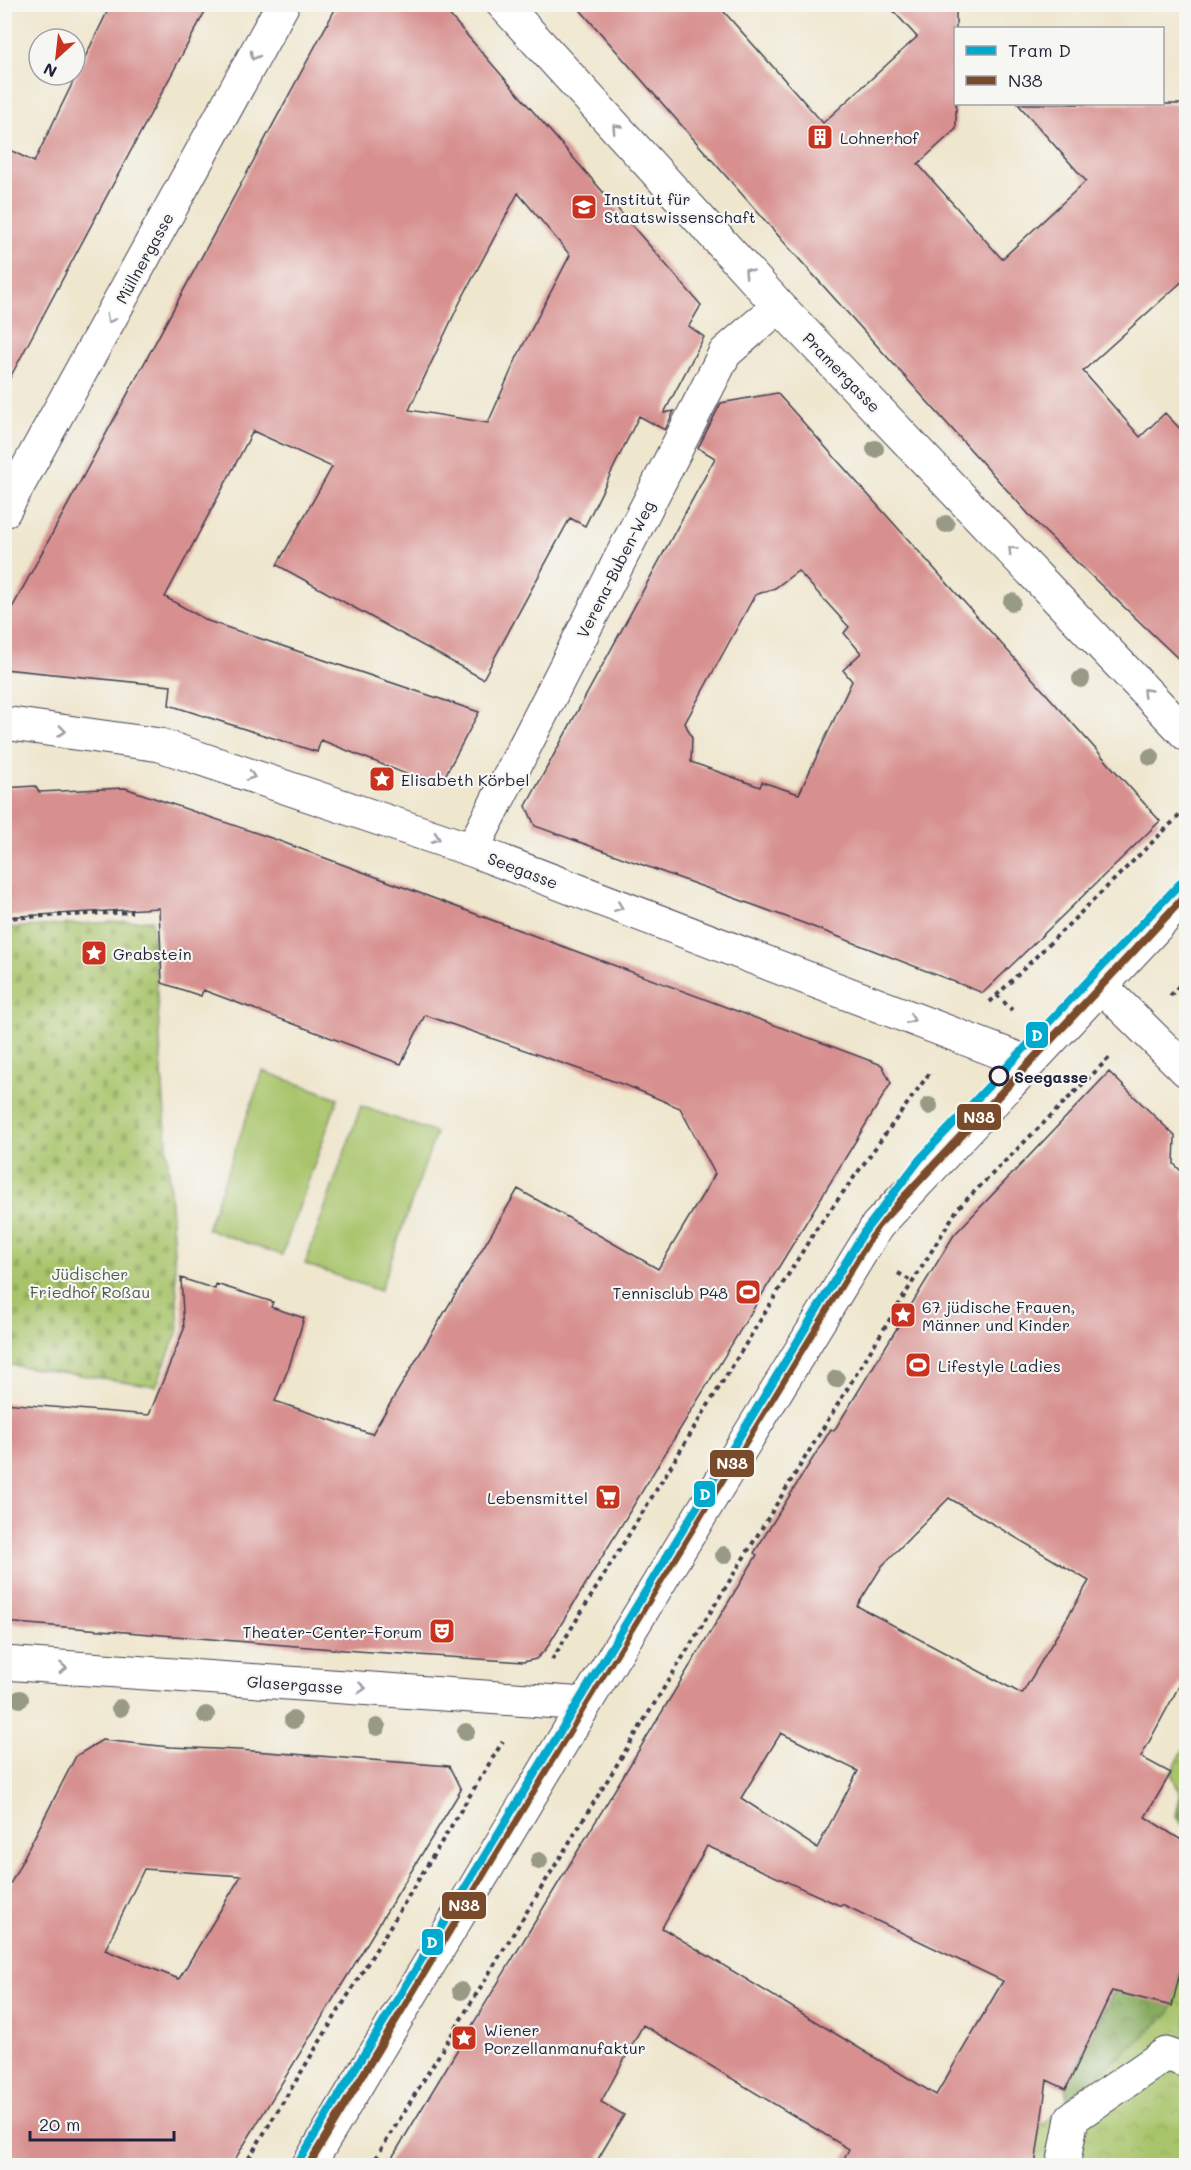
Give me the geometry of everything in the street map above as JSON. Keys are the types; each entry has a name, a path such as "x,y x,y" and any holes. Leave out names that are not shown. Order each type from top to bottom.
{"street":[{"name":"Müllnergasse","path":"4,511 283,4"},
{"name":"Pramergasse","path":"503,4 779,306 1186,734"},
{"name":"Verena-Buben-Weg","path":"472,850 724,353 779,306"},
{"name":"Seegasse","path":"4,723 160,745 472,850 1029,1063"},
{"path":"308,2166 585,1704 877,1226 1186,895"},
{"path":"1100,985 1186,1070"},
{"name":"Glasergasse","path":"4,1664 585,1704"},
{"path":"1063,2166 1072,2118 1166,2054 1186,2061"}],"path":[{"path":"982,1010 1186,809"},
{"path":"1181,814 1186,818"},
{"path":"4,918 132,912"},
{"path":"371,2166 958,1208 1141,1026 1186,978"},
{"path":"244,2166 815,1231 935,1065"}],"green space":[{"name":"Jüdischer Friedhof Roßau","path":"152,920 179,1328 156,1386 5,1364 5,928"},
{"path":"263,1071 338,1098 282,1255 207,1229"},
{"path":"361,1106 436,1133 380,1291 305,1264"},
{"path":"1186,1745 1186,1807 1171,1773"},
{"path":"1186,1768 1186,1829 1176,1816"},
{"path":"1149,1919 1172,2006 1186,1948 1186,2165 1075,2164 1066,2089"},
{"path":"1186,1948 1186,2165 1008,2166 1009,2153 1170,2013"}],"building":[{"path":"111,4 209,4 4,389 4,147 34,162 71,87 87,87 87,53"},
{"path":"338,4 440,4 701,305 689,326 704,337 664,413 674,411 665,430 639,416 585,526 570,518 483,679 277,565 332,467 253,431 165,597 208,621 479,712 446,774 426,782 321,740 317,752 169,705 171,686 4,669 4,623","holes":["518,193 570,255 517,357 488,423 409,410 459,304"]},
{"path":"575,4 717,4 823,123 917,37 887,4 956,4 954,105 956,105 956,129 918,164 1002,259 1086,181 1019,105 1186,104 1186,278 1083,371 1140,437 1165,413 1186,435 1186,666 1041,528 790,249"},
{"path":"777,393 1160,821 983,993 803,923 535,826 526,806 715,458 698,448 721,403","holes":["798,571 849,627 844,633 861,653 843,670 852,681 799,794 762,782 760,787 691,762 692,738 685,723 755,595 775,588"]},
{"path":"35,786 39,792 125,788 274,839 882,1065 891,1083 546,1649 536,1659 523,1662 357,1651 4,1622 4,1403 149,1415 184,1329 181,1278 215,1289 216,1284 273,1302 271,1307 304,1318 289,1367 275,1401 372,1434 518,1189 658,1269 715,1174 680,1108 633,1088 425,1015 401,1064 203,990 201,996 162,983 159,908 4,917 4,788"},
{"path":"1109,1072 1175,1136 1174,1164 1186,1176 1186,1673 1141,1757 1171,1773 1145,1817 1186,1843 1186,1948 1172,2006 1112,1991 1066,2089 1047,2080 1035,2166 840,2166 849,2149 643,2025 601,2102 624,2115 594,2166 387,2166 757,1555 754,1553 831,1429 834,1431 954,1235","holes":["949,1498 1089,1581 1022,1694 857,1606 882,1566","781,1733 858,1771 817,1848 741,1798","707,1846 841,1906 842,1904 1003,1981 936,2095 662,1928"]},
{"path":"102,1740 170,1747 449,1766 461,1790 231,2166 4,2166 4,1896 76,1756","holes":["144,1869 241,1876 179,1979 105,1950"]}],"tram line":[{"name":"D","path":"296,2166 864,1232 920,1159 1186,877"}],"transit line":[{"name":"N38","path":"308,2166 585,1704 877,1226 1186,895"}],"place":[{"name":"Lohnerhof","path":"820,137"},
{"name":"Institut für Staatswissenschaft","path":"584,207"},
{"name":"Elisabeth Körbel","path":"382,779"},
{"name":"Grabstein","path":"94,953"},
{"name":"Seegasse","path":"999,1076"},
{"name":"Tennisclub P48","path":"748,1292"},
{"name":"67 jüdische Frauen, Männer und Kinder","path":"903,1315"},
{"name":"Lifestyle Ladies","path":"918,1365"},
{"name":"Lebensmittel","path":"608,1497"},
{"name":"Theater-Center-Forum","path":"442,1631"},
{"name":"Wiener Porzellanmanufaktur","path":"464,2038"}]}
